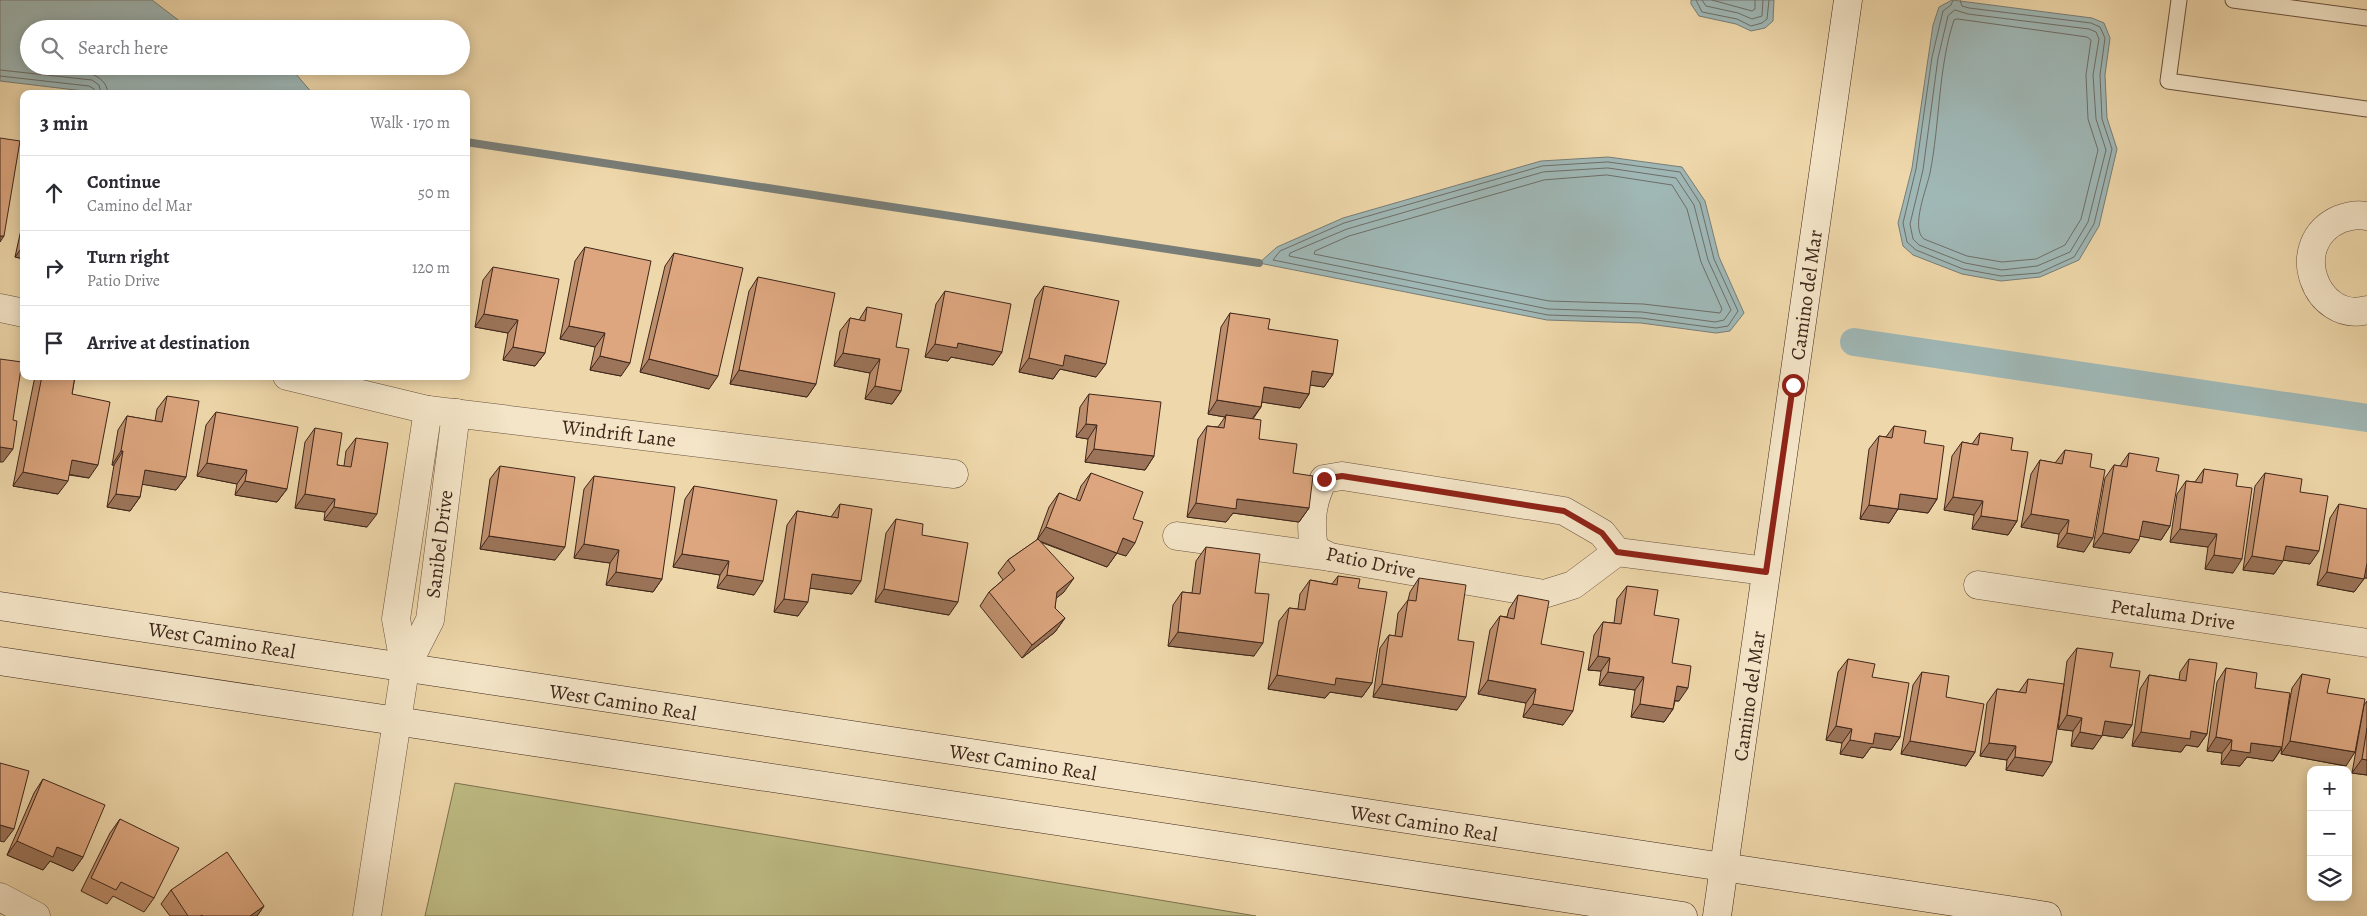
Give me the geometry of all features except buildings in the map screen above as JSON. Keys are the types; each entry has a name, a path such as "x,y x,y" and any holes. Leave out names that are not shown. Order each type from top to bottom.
{"street":[{"name":"Camino del Mar","path":"1717,916 1848,0"},
{"path":"2367,216 2347,216 2332,223 2320,234 2312,248 2310,263 2313,280 2321,294 2333,304 2348,310 2367,310"},
{"path":"0,308 20,312"},
{"name":"Windrift Lane","path":"304,380 428,410 954,474"},
{"name":"Sanibel Drive","path":"405,669 396,619 428,410"},
{"name":"Sanibel Drive","path":"367,916 405,669 430,620 456,413"},
{"name":"Patio Drive","path":"1342,476 1564,511 1602,533 1617,552 1573,585 1544,594 1330,558 1314,549 1311,531 1315,495 1324,479 1342,476"},
{"path":"1177,536 1330,558"},
{"path":"1617,552 1766,572"},
{"name":"Petaluma Drive","path":"1978,585 2367,643"},
{"name":"West Camino Real","path":"0,606 405,669 2047,916"},
{"path":"0,661 1683,916"},
{"path":"0,897 36,916"}],"lane":[{"path":"2179,0 2168,80 2367,108"},
{"path":"2233,0 2367,18"}],"shaded area":[{"path":"455,783 1256,916 425,916"}],"water":[{"path":"0,0 152,0 178,20 20,20 20,75 297,75 310,90 75,90 0,81"},
{"path":"1691,0 1774,0 1773,21 1765,28 1751,31 1736,24 1699,16 1691,4"},
{"path":"1952,0 2092,18 2104,23 2110,38 2105,75 2107,118 2117,149 2099,226 2079,260 2040,277 2001,281 1962,274 1913,255 1903,246 1898,223 1912,168 1933,25 1939,7"},
{"path":"1608,157 1682,167 1705,201 1719,257 1744,313 1730,331 1716,333 1641,323 1547,320 1259,263 1277,247 1343,218 1541,161"}],"waterway":[{"path":"470,143 1259,263"},
{"path":"1854,342 2367,418"}],"route":[{"path":"1324,479 1342,476 1564,511 1602,533 1617,552 1766,572 1793,385"}]}
